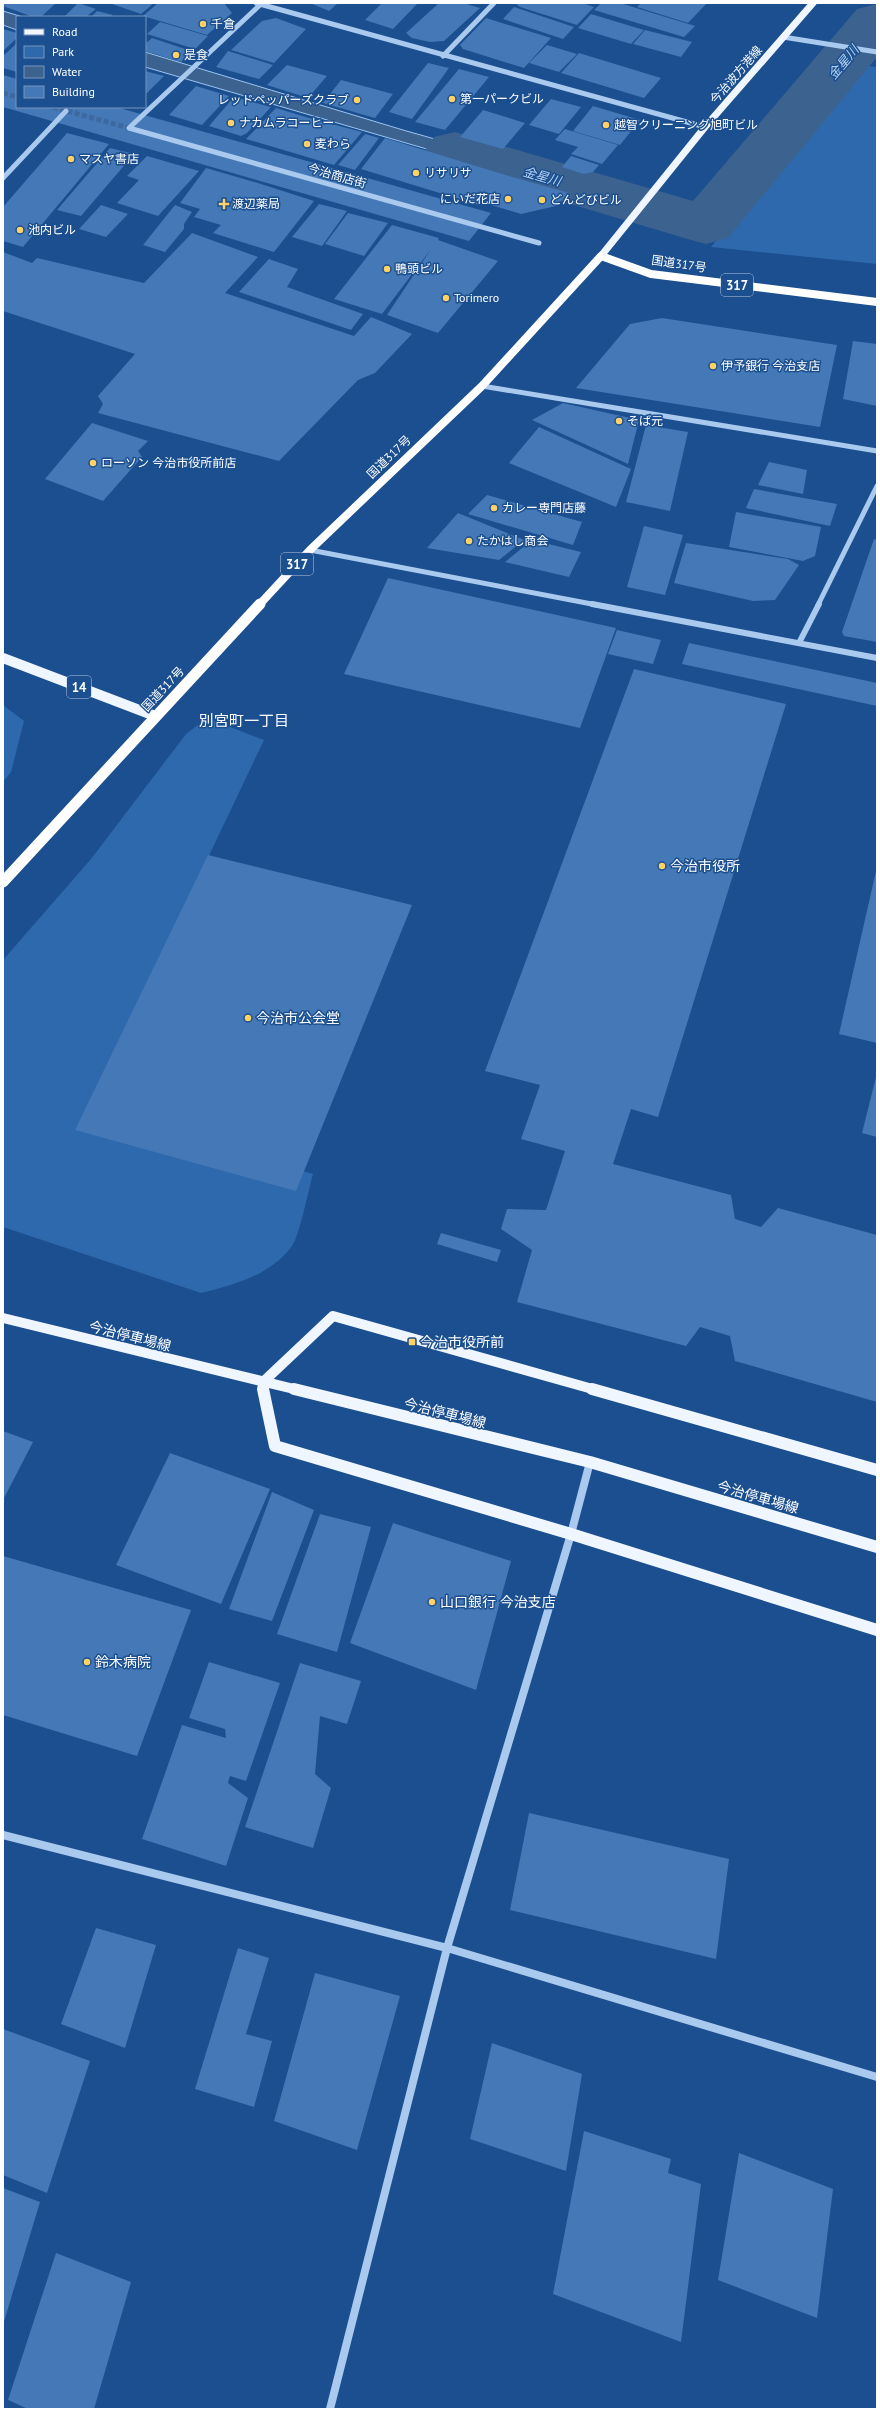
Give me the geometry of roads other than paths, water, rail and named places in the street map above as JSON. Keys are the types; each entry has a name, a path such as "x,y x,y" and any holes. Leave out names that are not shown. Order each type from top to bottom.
{"highway":[{"name":"国道317号","path":"3,882 310,550 482,386 601,256 650,274 877,302"}],"main road":[{"name":"今治波方港線","path":"601,256 705,128 813,3"},
{"name":"14","path":"3,658 155,716"},
{"path":"877,1470 333,1316 262,1383 274,1446 571,1534 877,1630"},
{"name":"今治停車場線","path":"3,1318 262,1383 590,1462 877,1547"}],"street":[{"path":"259,3 443,56 705,128"},
{"name":"今治商店街","path":"259,3 129,128 539,244"},
{"path":"443,56 494,3"},
{"path":"783,38 877,52"},
{"path":"3,178 66,111"},
{"path":"482,386 877,451"},
{"path":"800,643 877,486"},
{"path":"310,550 877,658"},
{"path":"330,2409 447,1948 571,1534 590,1462"},
{"path":"3,1835 447,1948 877,2077"}],"water":[{"path":"3,11 20,16 16,16 16,30 3,25"},
{"path":"146,52 403,130 580,180 571,191 146,67"}],"waterway":[{"name":"金星川","path":"455,150 706,225 877,21"}],"tunnel":[{"path":"3,93 16,97"},
{"path":"57,108 129,128"}],"place":[{"name":"千倉","path":"203,24"},
{"name":"是食","path":"176,55"},
{"name":"第一パークビル","path":"452,99"},
{"name":"レッドペッパーズクラブ","path":"357,100"},
{"name":"ナカムラコーヒー","path":"231,123"},
{"name":"越智クリーニング旭町ビル","path":"606,125"},
{"name":"麦わら","path":"307,144"},
{"name":"マスヤ書店","path":"71,159"},
{"name":"リサリサ","path":"416,173"},
{"name":"にいだ花店","path":"508,199"},
{"name":"どんどびビル","path":"542,200"},
{"name":"渡辺薬局","path":"224,204"},
{"name":"池内ビル","path":"20,230"},
{"name":"鴨頭ビル","path":"387,269"},
{"name":"Torimero","path":"446,298"},
{"name":"伊予銀行 今治支店","path":"713,366"},
{"name":"そば元","path":"619,421"},
{"name":"ローソン 今治市役所前店","path":"93,463"},
{"name":"カレー専門店藤","path":"494,508"},
{"name":"たかはし商会","path":"469,541"},
{"name":"今治市役所","path":"662,866"},
{"name":"今治市公会堂","path":"248,1018"},
{"name":"今治市役所前","path":"412,1342"},
{"name":"山口銀行 今治支店","path":"432,1602"},
{"name":"鈴木病院","path":"87,1662"}],"district":[{"name":"別宮町一丁目","path":"244,721"}]}
